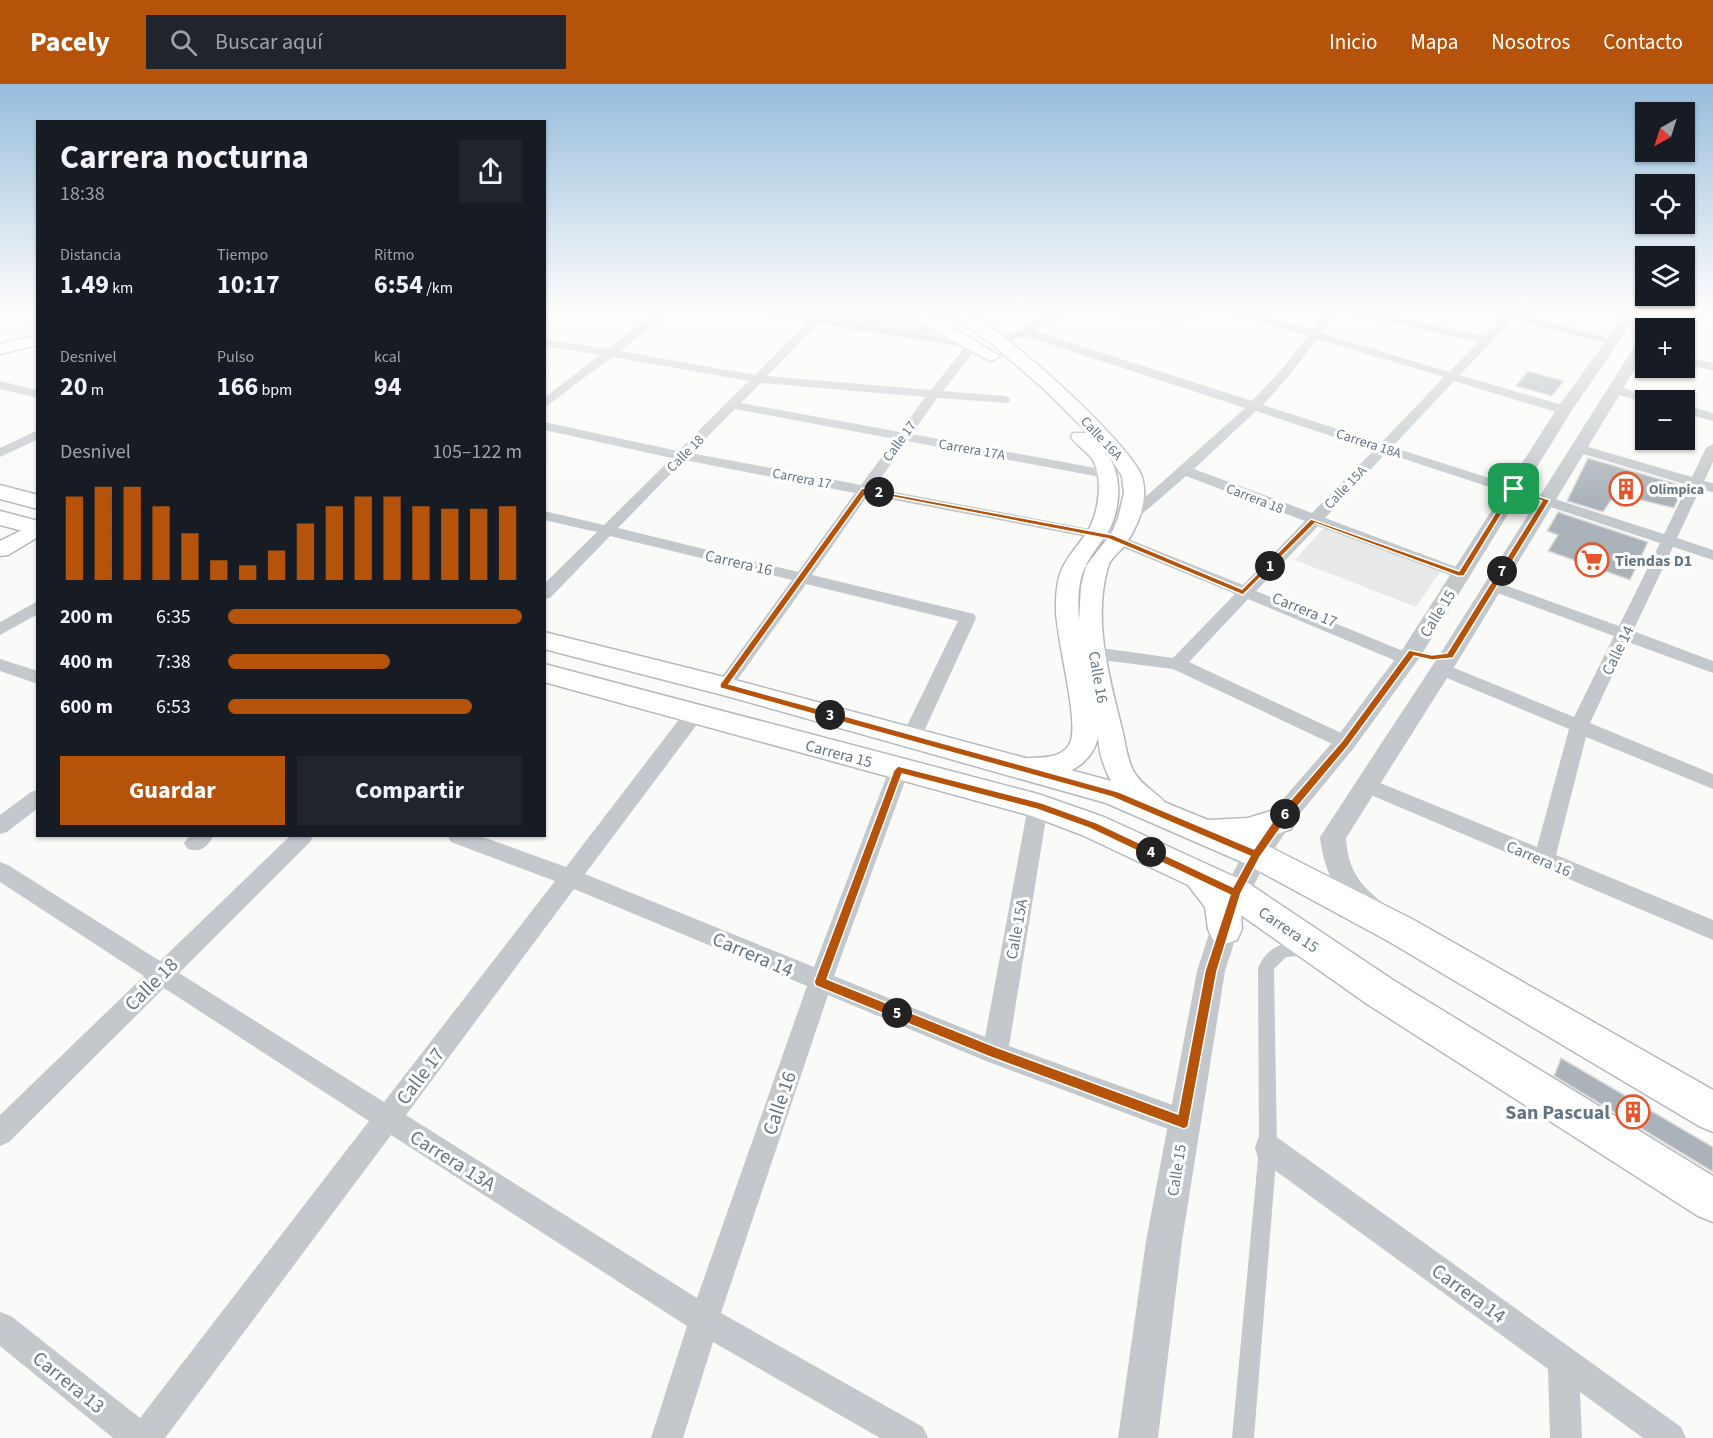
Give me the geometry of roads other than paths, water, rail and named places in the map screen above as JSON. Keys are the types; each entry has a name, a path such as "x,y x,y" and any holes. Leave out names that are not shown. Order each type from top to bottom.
{"main road":[{"name":"Calle 16A","path":"1016,374 1102,459 1106,474 1108,502 1117,531"},
{"name":"Calle 16A","path":"1036,374 1065,399 1123,459 1132,476 1132,505 1117,531"},
{"path":"0,492 36,501"},
{"path":"0,518 36,528"},
{"path":"0,550 36,529"},
{"name":"Calle 16","path":"1117,531 1098,563 1092,590 1094,653 1119,770 1130,789 1158,812"},
{"name":"Calle 16","path":"1023,767 1037,768 1062,764 1080,751 1084,742 1086,732 1069,638 1068,589 1075,562 1117,531"},
{"name":"Carrera 15","path":"546,641 724,686 1115,794 1256,854 1400,930 1713,1112"},
{"name":"Carrera 15","path":"546,674 1038,806 1093,826 1236,893 1380,992 1713,1201"},
{"path":"1196,827 1219,832 1242,832 1263,828 1280,820"},
{"path":"1198,875 1217,894 1224,912 1225,929"}],"street":[{"path":"546,402 581,374"},
{"path":"731,374 759,379 1004,400"},
{"name":"Calle 18","path":"546,592 764,374"},
{"name":"Calle 17","path":"724,686 949,374"},
{"name":"Carrera 18A","path":"1158,374 1713,555"},
{"name":"Calle 16","path":"1117,531 1255,405 1282,374"},
{"path":"1445,374 1564,410"},
{"name":"Calle 15","path":"1138,1438 1164,1241 1211,971 1236,893 1256,854 1280,820 1345,743 1409,656 1564,410 1589,374"},
{"name":"Calle 15","path":"1400,930 1365,905 1350,889 1334,856 1333,837 1445,663 1625,374"},
{"name":"Calle 15A","path":"1177,664 1451,376"},
{"path":"779,404 801,382"},
{"path":"0,385 36,394"},
{"path":"1614,390 1635,395"},
{"name":"Carrera 17A","path":"733,405 779,404 903,436 1106,474"},
{"path":"1695,412 1713,417"},
{"name":"Carrera 17","path":"546,426 683,456 865,490 1117,531 1246,590 1409,656"},
{"path":"0,453 36,435"},
{"path":"1578,448 1705,486"},
{"name":"Calle 14","path":"1544,860 1579,726 1670,541 1705,486 1713,448"},
{"name":"Carrera 18","path":"1185,471 1461,574"},
{"name":"Carrera 16","path":"546,516 968,618 911,738"},
{"path":"1493,586 1713,667"},
{"path":"0,630 36,607"},
{"path":"1094,653 1177,664 1345,743"},
{"path":"1409,656 1432,657 1579,726 1713,782"},
{"path":"0,665 36,677"},
{"name":"Calle 17","path":"145,1438 694,714"},
{"name":"Calle 16","path":"667,1438 704,1320 820,982 898,770"},
{"name":"Carrera 16","path":"1366,785 1713,930"},
{"path":"0,826 36,799"},
{"name":"Calle 15A","path":"994,1053 1038,806"},
{"name":"Calle 18","path":"0,1133 302,837"},
{"name":"Carrera 14","path":"461,837 570,878 994,1053 1184,1122"},
{"name":"Carrera 13A","path":"0,871 704,1320 912,1438"},
{"path":"1243,1438 1268,1148 1266,968 1271,958 1279,951 1290,948 1305,949 1334,959"},
{"name":"Carrera 14","path":"1268,1148 1670,1438"},
{"name":"Carrera 13","path":"0,1327 139,1438"},
{"path":"1563,1362 1566,1438"}],"place":[{"name":"Olimpica","path":"1626,489"},
{"name":"Tiendas D1","path":"1592,560"},
{"name":"San Pascual","path":"1633,1112"}]}
